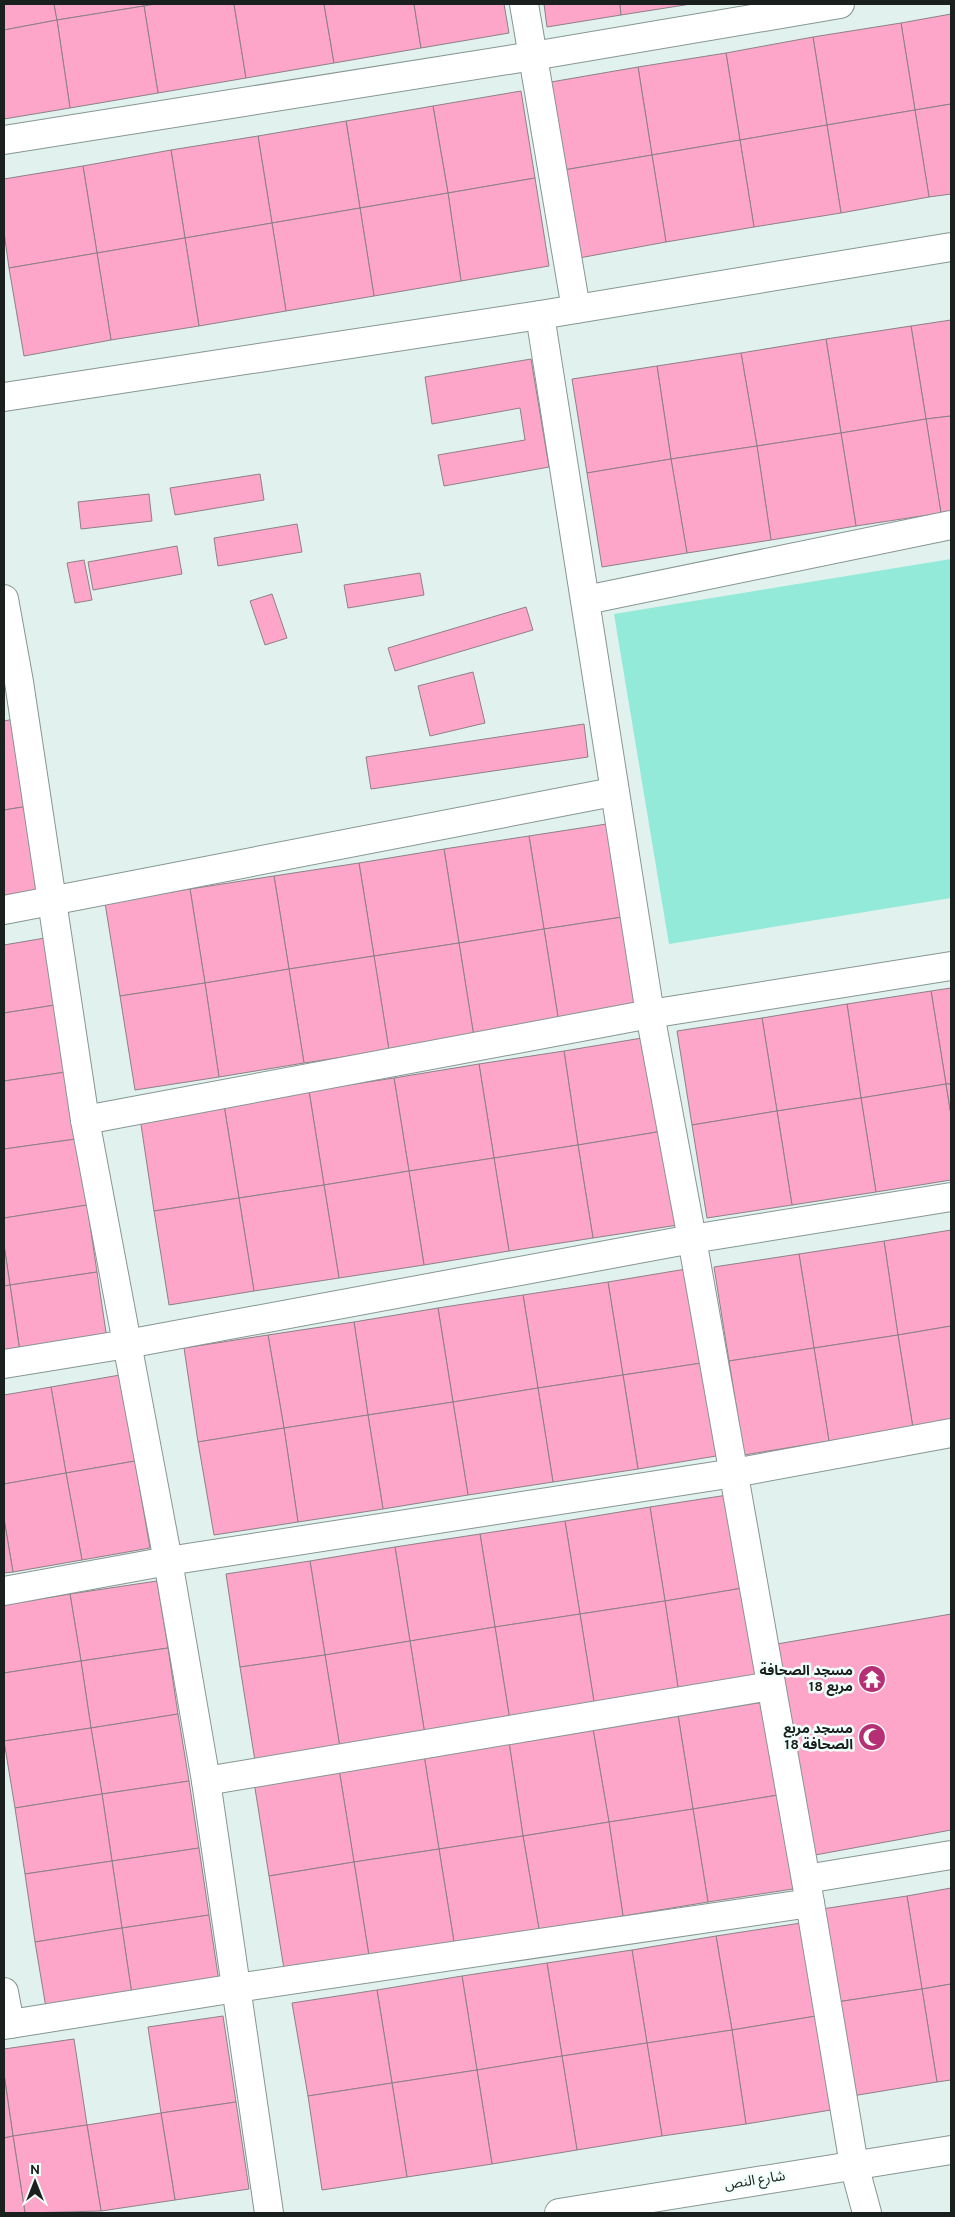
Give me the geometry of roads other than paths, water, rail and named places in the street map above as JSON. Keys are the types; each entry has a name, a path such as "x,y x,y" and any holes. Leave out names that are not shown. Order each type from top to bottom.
{"street":[{"path":"524,4 576,309"},
{"path":"4,140 533,56 840,4"},
{"path":"4,397 540,315 951,247"},
{"path":"540,315 650,1014 734,1473 854,2165 867,2213"},
{"path":"586,600 951,525"},
{"path":"4,599 12,683 53,900 85,1120 168,1561 206,1782 269,2213"},
{"path":"4,910 614,792"},
{"path":"85,1120 650,1014 951,966"},
{"path":"4,1364 127,1344 692,1239 951,1197"},
{"path":"4,1591 168,1561 734,1473 951,1432"},
{"path":"206,1782 771,1686"},
{"path":"4,1992 7,2025 808,1891 951,1855"},
{"name":"شارع النص","path":"559,2213 951,2150"}],"place":[{"name":"مسجد الصحافة مربع 18","path":"872,1679"},
{"name":"مسجد مربع 18 الصحافة","path":"872,1737"}]}
